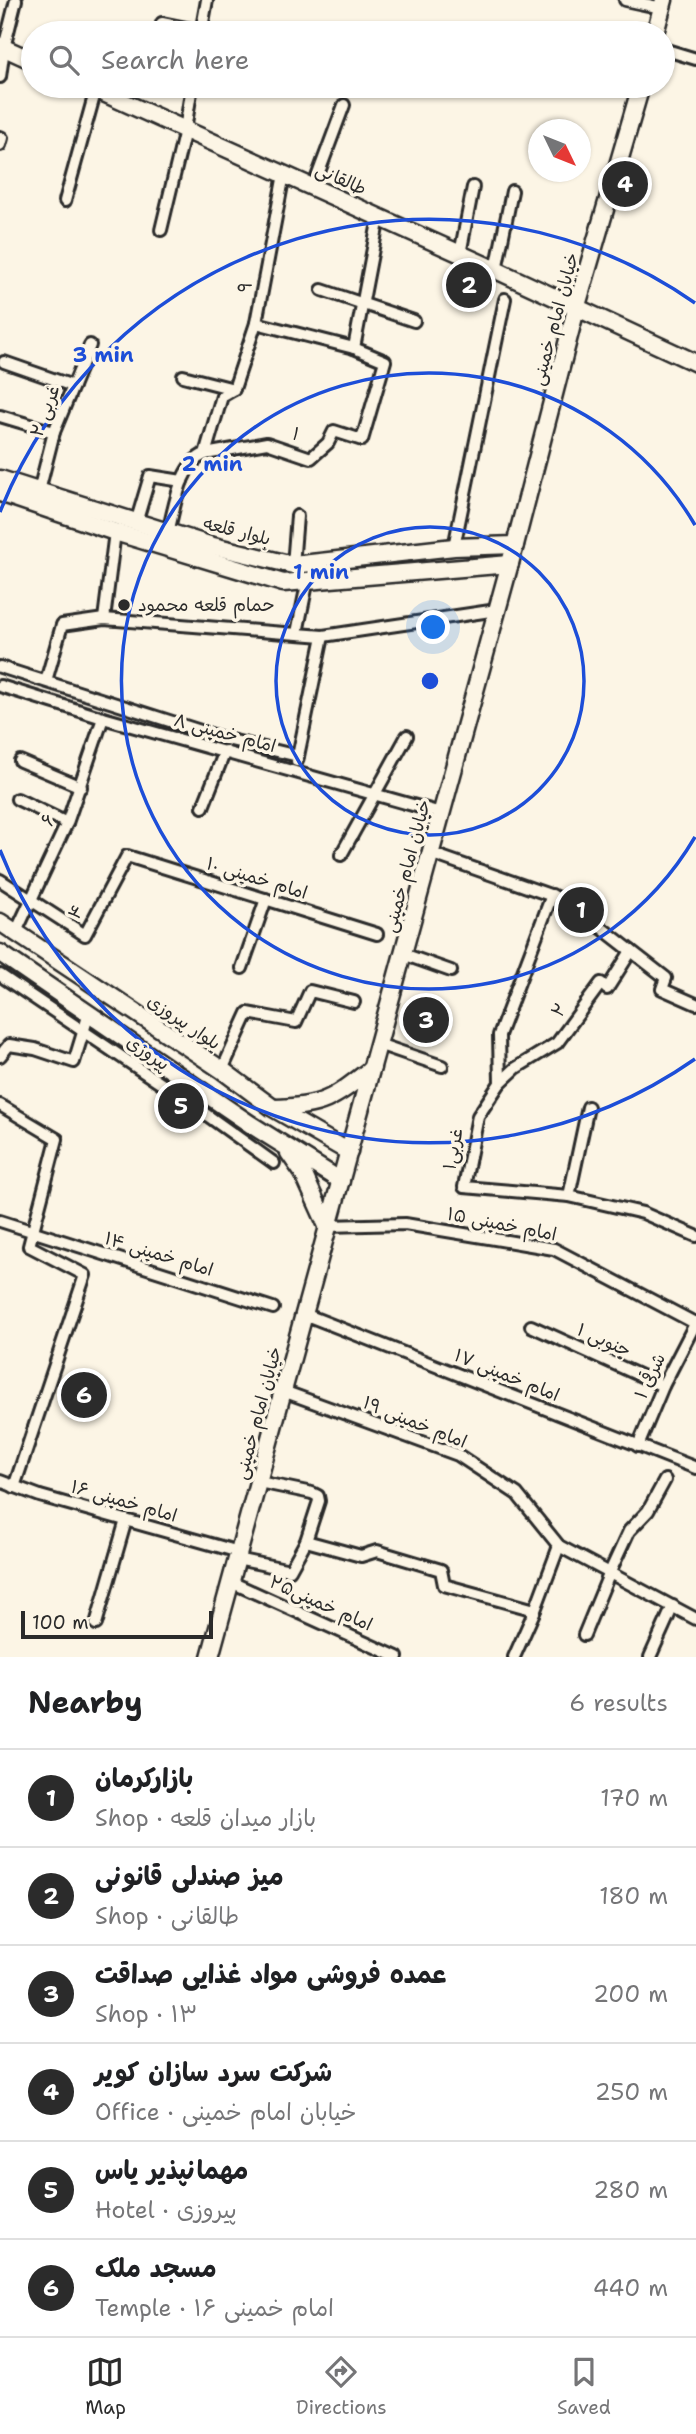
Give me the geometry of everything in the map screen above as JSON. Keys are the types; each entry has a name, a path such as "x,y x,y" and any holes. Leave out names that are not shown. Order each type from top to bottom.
{"main road":[{"path":"658,21 663,4"},
{"path":"2,47 21,56"},
{"name":"طالقانی","path":"116,98 696,363"},
{"name":"خیابان امام خمینی","path":"210,1657 510,564 576,309 638,98"},
{"name":"بلوار قلعه","path":"0,479 209,545 293,565 454,547 515,545"},
{"name":"بلوار قلعه","path":"0,493 115,532 283,583 510,564"},
{"name":"بلوار پیروزی","path":"0,922 222,1070 269,1105 349,1152"},
{"path":"0,955 250,1124 341,1181"},
{"path":"250,1124 269,1105 312,1106 319,1103 342,1092 372,1068"},
{"path":"280,1143 296,1160 327,1226"}],"street":[{"path":"0,77 2,47 16,0"},
{"path":"205,21 207,0"},
{"path":"625,0 663,4"},
{"path":"675,53 696,59"},
{"path":"65,201 89,98"},
{"path":"161,230 190,98"},
{"path":"313,187 344,105"},
{"path":"0,137 0,145"},
{"name":"۹","path":"234,389 256,323 284,174"},
{"path":"460,254 473,187"},
{"path":"496,270 512,191"},
{"path":"256,323 355,348 379,217"},
{"path":"322,290 414,321"},
{"path":"454,547 505,299"},
{"name":"۲ غربی","path":"39,491 54,432 90,345"},
{"name":"۱","path":"205,454 267,443 311,458 328,443 334,430 362,440 385,361 355,348"},
{"path":"4,362 73,386"},
{"path":"183,376 234,389"},
{"path":"168,532 182,481 195,457 205,454 222,396 234,389"},
{"path":"0,416 54,432"},
{"path":"136,523 150,476 182,481"},
{"path":"293,565 297,516"},
{"path":"104,619 115,532"},
{"path":"297,633 308,579"},
{"path":"46,681 62,625 104,619 323,636 497,610"},
{"path":"295,771 323,636"},
{"path":"0,667 226,739 298,756"},
{"name":"امام خمینی ۸","path":"0,686 103,718 441,813"},
{"name":"۶","path":"16,932 67,823 103,718"},
{"path":"341,855 407,736"},
{"path":"203,807 225,751"},
{"path":"20,761 81,787"},
{"path":"17,799 67,823"},
{"path":"430,853 567,901 666,978 662,989 696,1004"},
{"name":"۴","path":"32,901 85,935 127,856"},
{"name":"امام خمینی ۱۰","path":"127,856 377,934"},
{"path":"0,880 32,901"},
{"path":"500,1083 499,1035 552,895"},
{"path":"242,968 266,899"},
{"name":"۲","path":"500,1083 516,1068 557,1043 601,984 607,989 631,951"},
{"path":"403,954 451,971"},
{"name":"پیروزی","path":"0,975 274,1163"},
{"path":"222,1070 248,1013 296,1022 310,991 354,1002"},
{"path":"0,1056 9,1045 35,1049 74,1062 89,1013"},
{"path":"378,1044 442,1066"},
{"name":"غربی۱","path":"500,1083 478,1116 464,1186 569,1196 643,1213 696,1236"},
{"path":"0,1105 57,1139 29,1246 85,1275 14,1487"},
{"path":"569,1196 588,1107"},
{"name":"امام خمینی ۱۴","path":"0,1221 273,1308"},
{"name":"امام خمینی ۱۵","path":"327,1226 404,1224 554,1249 696,1322"},
{"name":"امام خمینی ۱۷","path":"304,1314 696,1468"},
{"name":"۱ شرقی","path":"638,1446 663,1386 696,1322"},
{"name":"۱ جنوبی","path":"531,1326 663,1386"},
{"name":"امام خمینی ۱۹","path":"283,1391 458,1455 517,1494 559,1546 696,1619"},
{"path":"584,1635 629,1531 648,1511 665,1479"},
{"name":"امام خمینی ۱۶","path":"0,1481 290,1570 306,1541"},
{"path":"259,1482 318,1496 319,1501 306,1541 361,1556 377,1551 440,1570 444,1585 535,1610"},
{"path":"96,1624 126,1520"},
{"path":"514,1657 559,1546"},
{"name":"امام خمینی۲۵","path":"231,1582 397,1657"},
{"path":"650,1657 673,1606"}],"place":[{"name":"شرکت سرد سازان کویر","path":"625,184"},
{"name":"میز صندلی قانونی","path":"469,285"},
{"name":"حمام قلعه محمود","path":"124,605"},
{"name":"بازارکرمان","path":"581,910"},
{"name":"عمده فروشی مواد غذایی صداقت","path":"426,1020"},
{"name":"مهمانپذیر یاس","path":"181,1106"},
{"name":"مسجد ملک","path":"84,1395"}]}
